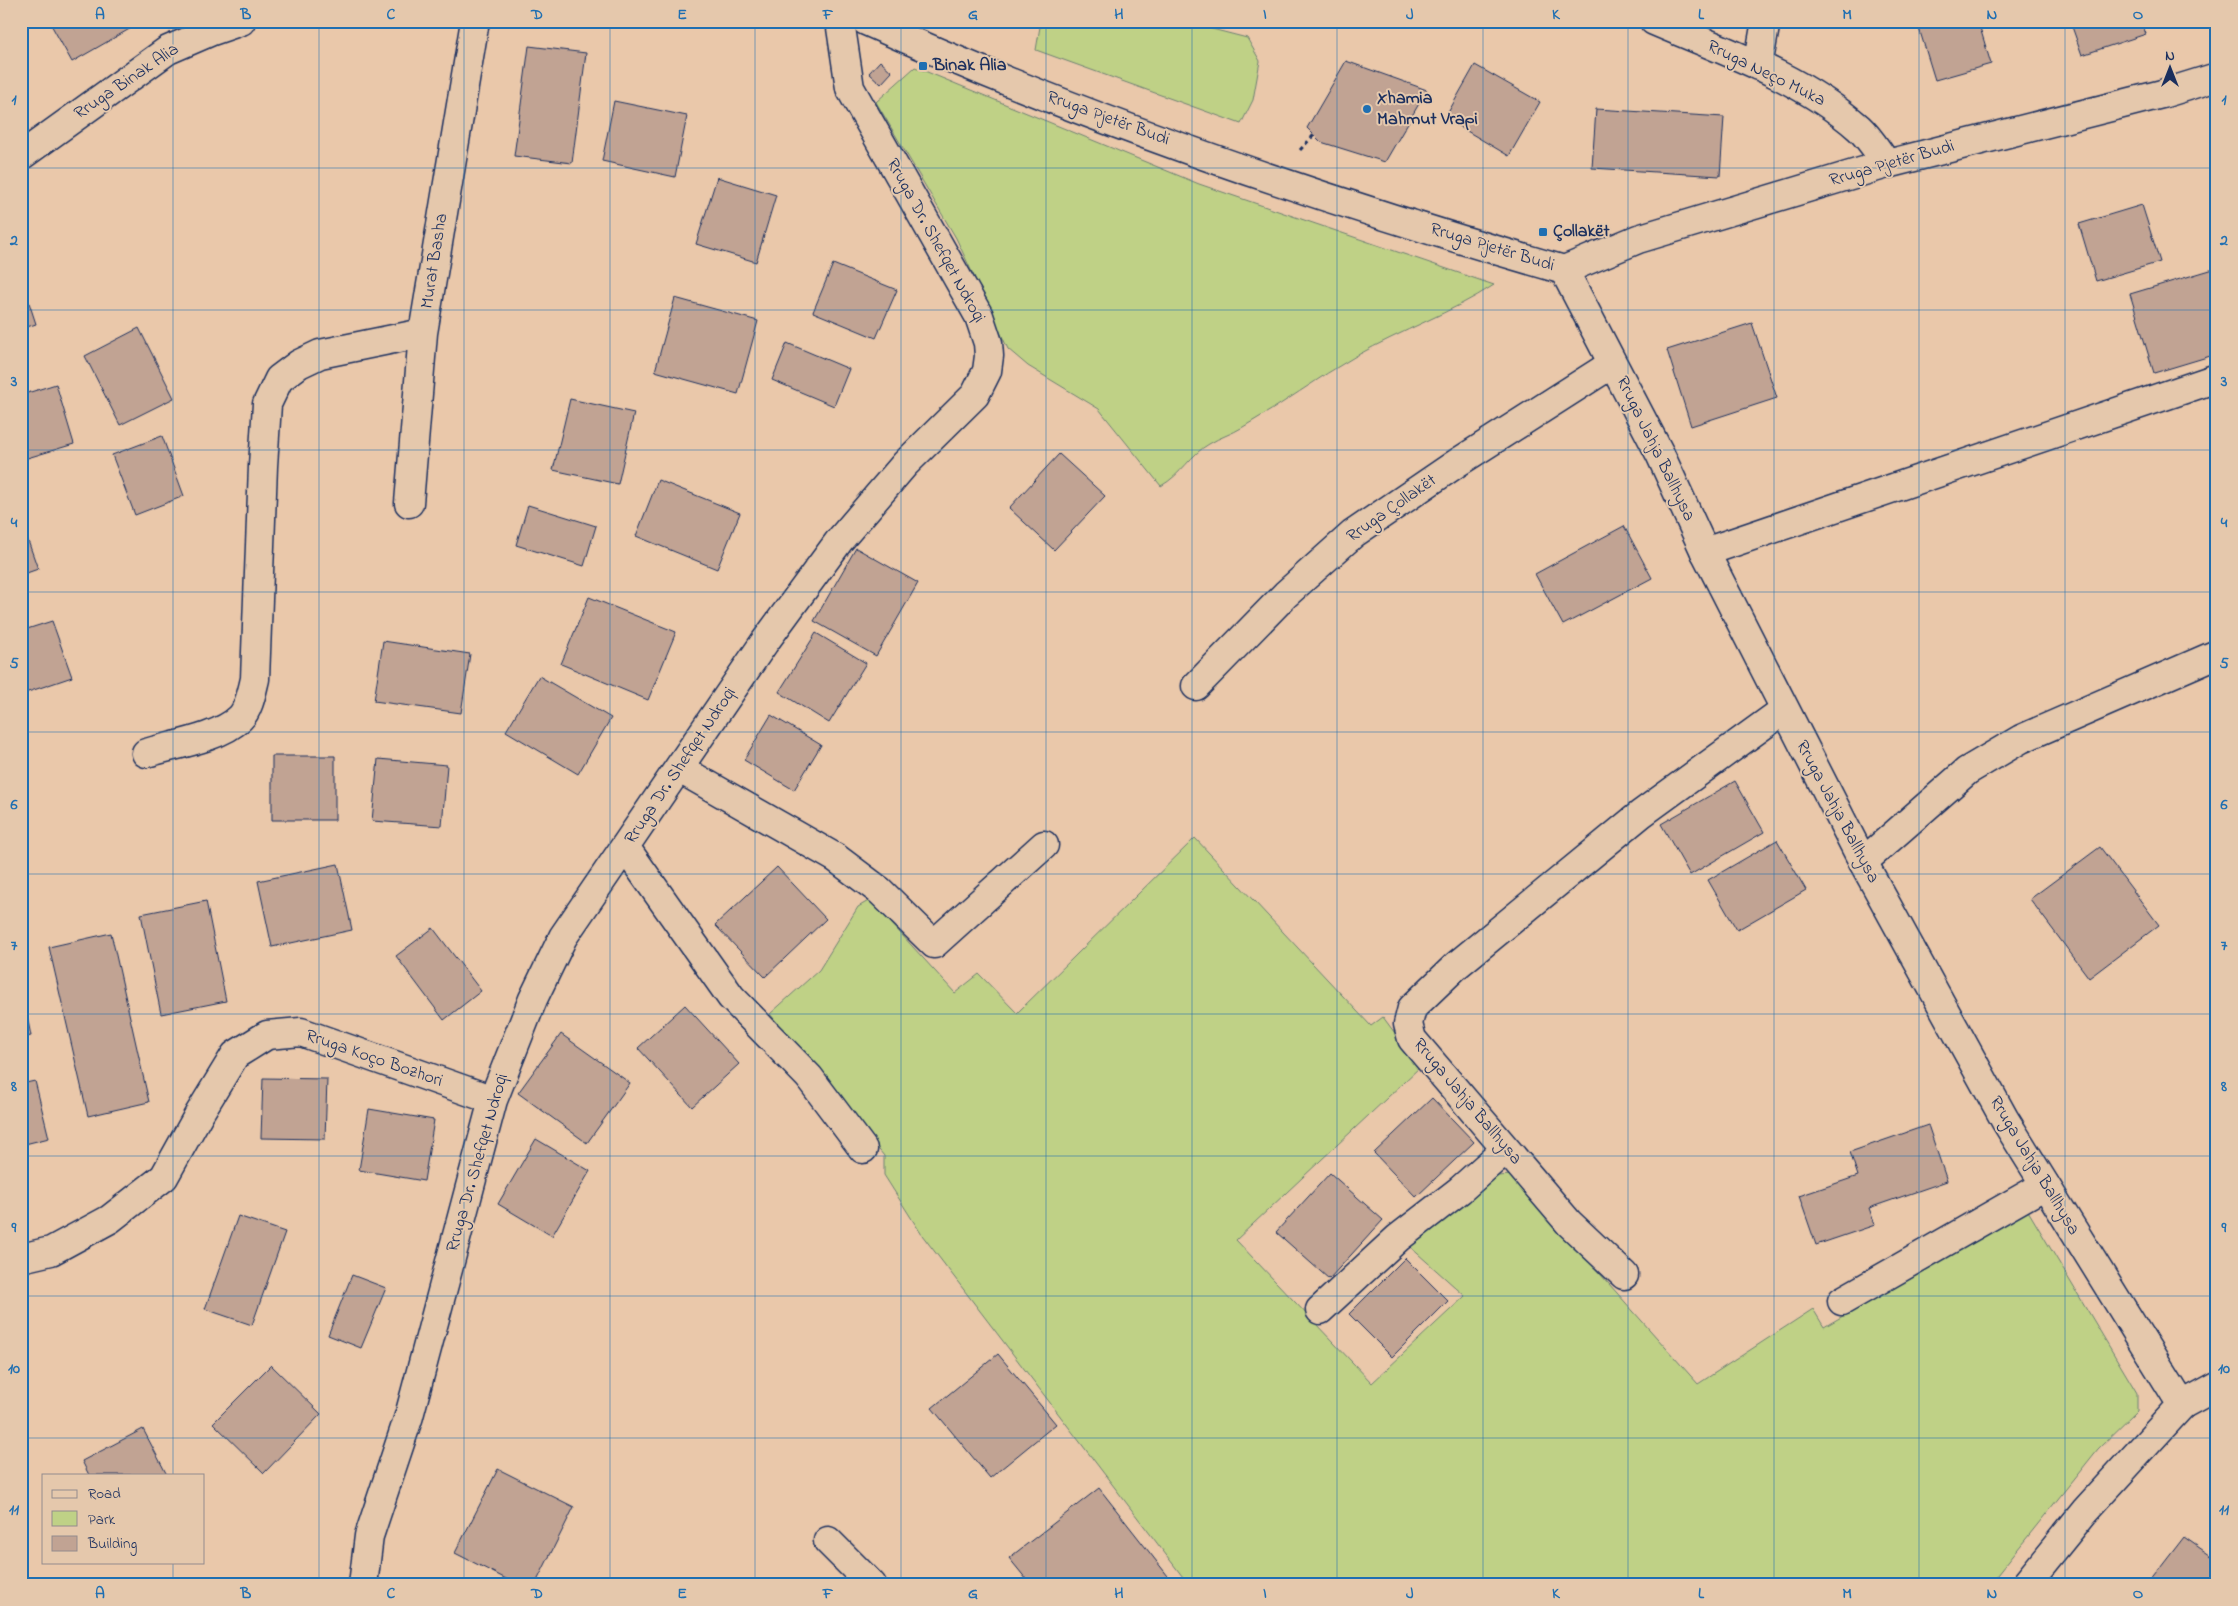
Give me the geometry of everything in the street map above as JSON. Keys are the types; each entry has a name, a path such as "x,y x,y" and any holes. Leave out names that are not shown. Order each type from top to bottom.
{"street":[{"name":"Rruga Binak Alia","path":"21,156 168,50 241,21"},
{"name":"Murat Basha","path":"409,503 423,333 475,21"},
{"name":"Rruga Dr. Shefqet Ndroqi","path":"363,1585 369,1536 409,1416 493,1100 533,999 564,937 764,643 839,541 904,464 975,395 987,371 988,343 979,316 850,88 840,21"},
{"name":"Rruga Pjetër Budi","path":"866,21 930,50 1108,121 1296,186 1564,270 1638,239 1887,164 2162,94 2217,77"},
{"name":"Rruga Neço Muka","path":"1654,21 1797,85 1836,110 1861,130 1887,164"},
{"path":"1758,66 1766,21"},
{"name":"Rruga Jahja Ballhysa","path":"1564,270 1660,454 1705,552 1863,862 2005,1120 2182,1405"},
{"path":"146,753 224,730 241,718 249,701 255,679 263,466 268,404 279,379 299,364 320,354 423,333"},
{"name":"Rruga Çollakët","path":"1196,686 1286,594 1353,534 1457,463 1612,364"},
{"path":"1705,552 2217,378"},
{"path":"1863,862 1967,771 2021,739 2217,654"},
{"name":"Rruga Jahja Ballhysa","path":"1624,1274 1568,1222 1412,1039 1408,1024 1412,1008 1457,966 1569,871 1641,814 1784,710"},
{"path":"680,769 836,858 880,891 934,944 1044,845"},
{"path":"626,848 731,997 809,1077 863,1149"},
{"name":"Rruga Koço Bozhori","path":"21,1258 51,1251 110,1219 164,1177 235,1055 267,1035 301,1032 493,1100"},
{"path":"1320,1310 1398,1238 1460,1190 1506,1149"},
{"path":"1842,1300 2045,1185"},
{"path":"2025,1585 2085,1510 2182,1405 2217,1386"},
{"path":"828,1542 872,1585"}],"path":[{"path":"1301,148 1314,134"}],"green space":[{"path":"1041,21 1181,21 1247,38 1260,61 1253,100 1241,124 1036,50"},
{"path":"915,67 1199,184 1494,285 1461,304 1356,356 1257,419 1217,439 1197,453 1161,486 1099,409 1028,366 1008,349 956,238 876,102"},
{"path":"1195,838 1371,1026 1383,1017 1420,1067 1236,1240 1372,1383 1465,1296 1408,1245 1497,1176 1512,1175 1698,1384 1813,1309 1824,1327 2027,1209 2137,1393 2137,1411 2098,1449 1989,1585 1189,1585 922,1235 884,1175 884,1156 770,1014 819,970 858,907 870,900 955,993 979,974 1017,1013"}],"building":[{"path":"49,21 139,21 140,23 72,62"},
{"path":"1930,21 1978,21 1991,64 1935,80 1918,25"},
{"path":"2070,21 2141,21 2146,34 2082,55"},
{"path":"529,46 586,53 572,163 514,156"},
{"path":"880,61 892,72 881,84 869,73"},
{"name":"Xhamia Mahmut Vrapi","path":"1346,61 1427,90 1385,162 1321,142 1307,128"},
{"path":"1475,65 1540,102 1509,156 1445,118"},
{"path":"614,101 687,116 675,177 602,161"},
{"path":"1596,109 1724,117 1720,176 1592,168"},
{"path":"717,177 776,195 756,262 696,244"},
{"path":"2142,205 2160,262 2096,281 2079,224"},
{"path":"833,264 897,290 876,338 813,312"},
{"path":"2217,268 2217,354 2154,373 2130,294"},
{"path":"21,278 36,324 21,329"},
{"path":"675,298 758,321 738,394 655,371"},
{"path":"1752,323 1777,398 1691,426 1667,350"},
{"path":"139,328 174,398 120,425 85,356"},
{"path":"787,343 849,369 834,406 772,380"},
{"path":"56,384 74,444 24,459 21,451 21,395"},
{"path":"570,399 634,413 618,484 553,470"},
{"path":"162,436 184,496 135,515 112,455"},
{"path":"1059,454 1105,496 1054,550 1009,508"},
{"path":"658,480 740,513 717,569 636,536"},
{"path":"528,505 596,526 584,566 516,545"},
{"path":"21,521 38,569 21,575"},
{"path":"1624,526 1652,578 1563,625 1535,574"},
{"path":"856,548 918,583 876,656 814,621"},
{"path":"589,597 676,632 648,700 561,664"},
{"path":"52,621 72,677 22,694 21,631"},
{"path":"816,633 866,663 829,723 779,692"},
{"path":"383,641 470,654 461,713 374,701"},
{"path":"539,676 611,718 578,774 506,731"},
{"path":"771,715 821,745 794,790 744,760"},
{"path":"272,756 335,756 335,820 272,820"},
{"path":"378,759 447,765 442,826 372,821"},
{"path":"1735,781 1764,832 1690,875 1661,824"},
{"path":"1777,840 1806,890 1737,930 1708,880"},
{"path":"2100,847 2159,925 2089,978 2030,899"},
{"path":"338,864 352,930 272,947 258,881"},
{"path":"777,867 826,919 765,977 715,925"},
{"path":"206,901 226,1001 161,1014 141,914"},
{"path":"433,928 481,991 444,1020 396,956"},
{"path":"111,933 149,1102 88,1116 49,947"},
{"path":"21,985 31,1036 21,1038"},
{"path":"685,1005 739,1064 692,1107 638,1048"},
{"path":"561,1034 630,1083 587,1143 518,1093"},
{"path":"263,1078 327,1079 325,1139 261,1138"},
{"path":"35,1081 49,1138 21,1145 21,1084"},
{"path":"1432,1098 1474,1142 1416,1197 1374,1153"},
{"path":"369,1109 434,1120 424,1181 359,1170"},
{"path":"1928,1125 1947,1181 1869,1208 1875,1225 1816,1245 1799,1196 1858,1176 1850,1152"},
{"path":"536,1139 590,1171 552,1236 498,1204"},
{"path":"1330,1173 1383,1220 1329,1279 1276,1232"},
{"path":"238,1216 285,1232 252,1325 205,1309"},
{"path":"1405,1258 1448,1301 1392,1357 1349,1314"},
{"path":"352,1275 386,1288 361,1348 328,1335"},
{"path":"998,1354 1056,1424 990,1478 932,1408"},
{"path":"271,1365 321,1414 264,1473 213,1423"},
{"path":"143,1429 166,1474 88,1474 82,1461"},
{"path":"498,1469 574,1507 535,1585 518,1585 455,1553"},
{"path":"1099,1488 1175,1585 1031,1585 1009,1558"},
{"path":"2184,1537 2217,1560 2217,1585 2147,1585"}],"place":[{"name":"Binak Alia","path":"923,66"},
{"name":"Xhamia Mahmut Vrapi","path":"1367,109"},
{"name":"Çollakët","path":"1543,232"}]}
